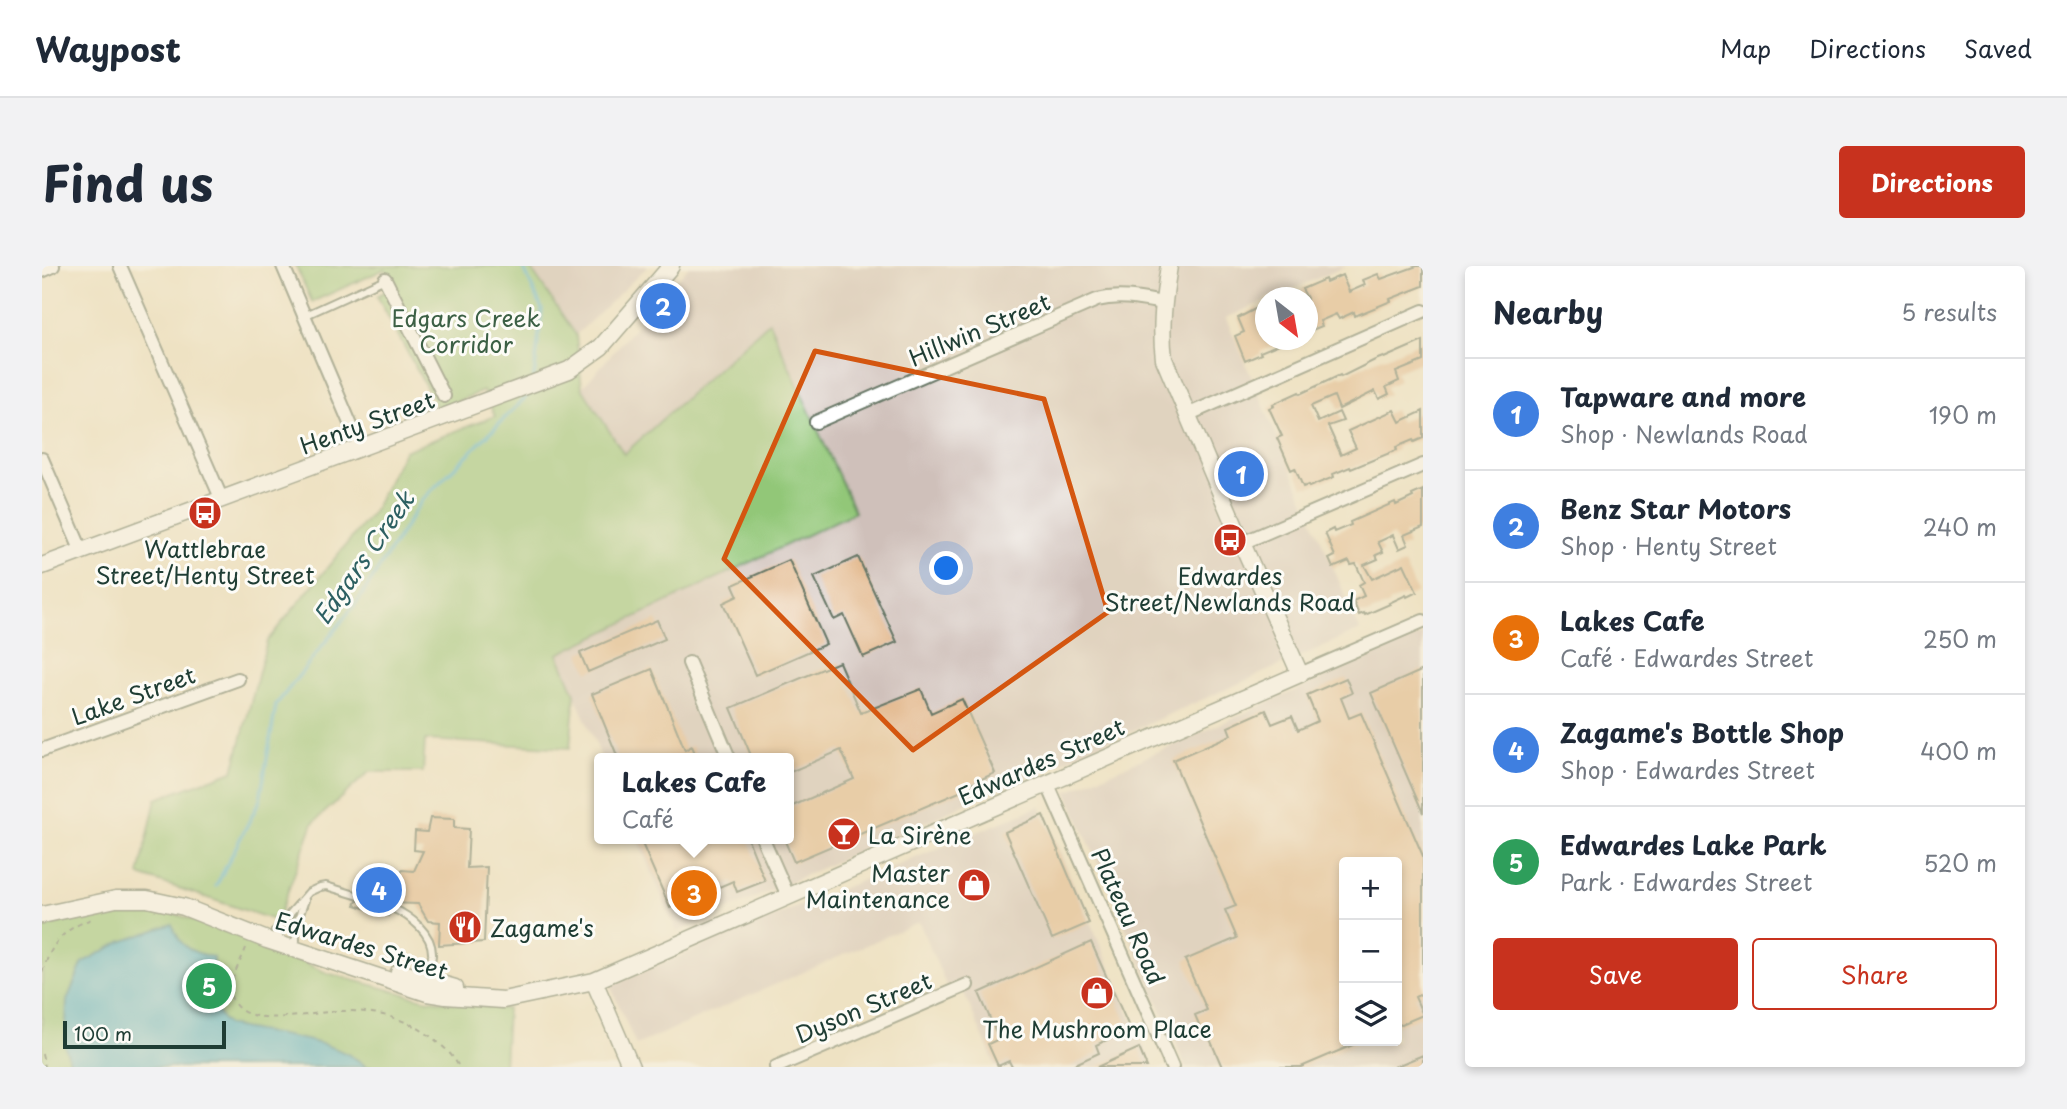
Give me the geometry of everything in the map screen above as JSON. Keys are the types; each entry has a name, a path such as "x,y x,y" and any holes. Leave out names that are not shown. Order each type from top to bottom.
{"street":[{"path":"42,271 53,266"},
{"path":"121,266 222,500"},
{"path":"284,266 361,449"},
{"name":"Henty Street","path":"42,566 569,370 601,347 671,266"},
{"path":"1169,266 1161,336 1164,359 1300,674"},
{"path":"385,279 444,396"},
{"name":"Hillwin Street","path":"816,422 1097,300 1121,296 1163,303"},
{"path":"1187,415 1423,311"},
{"path":"42,459 82,552"},
{"path":"1242,543 1423,465"},
{"name":"Edwardes Street","path":"42,915 116,899 147,899 196,911 426,986 499,992 520,997 579,986 1423,621"},
{"path":"689,663 727,753"},
{"name":"Lake Street","path":"42,751 238,679"},
{"name":"Plateau Road","path":"1047,783 1172,1067"},
{"path":"765,844 788,897"},
{"name":"Edwardes Street","path":"42,923 75,908"},
{"path":"594,981 631,1067"},
{"name":"Dyson Street","path":"776,1067 967,985"}],"lane":[{"path":"304,316 385,279"},
{"path":"286,940 309,892 326,887 359,896"},
{"path":"286,940 295,928 309,892"},
{"path":"392,908 407,914 420,927 430,943 432,954 426,986"}],"path":[{"path":"42,972 59,937 67,929 95,918"},
{"path":"247,946 231,984 232,999 242,1010 261,1017 283,1018 337,1011 365,1012 398,1018 424,1031 446,1048 459,1067"},
{"path":"42,1054 46,1067"}],"highlighted area":[{"path":"815,351 1044,399 1108,612 913,750 724,559"}],"shaded area":[{"path":"529,266 648,266 576,335"},
{"path":"689,266 1347,266 1298,287 1255,287 1255,305 1226,318 1360,630 677,932 639,844 794,844 794,753 600,753 557,654 855,512 769,323 624,454 582,388"},
{"path":"1423,634 1423,1067 1186,1067 1067,792"},
{"path":"1040,806 1153,1067 996,1067 959,982 947,987 919,922 636,1045 610,985"}],"green space":[{"name":"Edgars Creek Corridor","path":"296,266 529,266 576,335 582,388 624,454 769,322 855,512 558,654 575,694 570,748 425,740 423,772 369,772 313,823 277,921 139,875 156,799 233,771 267,641 373,512 404,451 495,416 483,391 438,409 377,296 393,287 385,269 312,302"},
{"path":"137,907 167,911 266,945 327,973 424,999 507,1009 504,1067 42,1067 42,929 89,914"}],"water":[{"path":"172,924 187,948 213,957 214,1003 221,1018 228,1025 320,1043 353,1057 367,1067 72,1067 65,1047 67,1000 83,962 121,942"}],"building":[{"path":"1423,266 1423,286 1355,316 1354,312 1339,319 1336,314 1320,321 1322,326 1318,328 1318,287 1307,287 1342,275 1349,292 1365,285 1363,280 1378,274 1381,279"},
{"path":"1255,309 1255,350 1265,350 1245,361 1235,336 1244,332 1238,318"},
{"path":"1423,341 1423,361 1396,372 1399,381 1386,387 1389,394 1379,399 1375,391 1339,409 1334,396 1311,406 1318,422 1339,412 1343,421 1328,426 1341,455 1356,448 1348,431 1394,410 1400,422 1423,411 1423,438 1333,474 1334,477 1303,487 1295,468 1291,470 1277,438 1282,436 1269,408 1299,392 1300,394"},
{"path":"1423,490 1423,527 1404,535 1408,545 1399,549 1393,535 1378,542 1383,552 1376,555 1378,559 1364,565 1372,579 1404,564 1417,592 1365,615 1359,615 1353,601 1364,596 1359,585 1364,582 1356,564 1351,565 1349,561 1333,568 1329,559 1335,556 1325,533 1351,525 1350,522 1395,502 1396,505"},
{"path":"858,557 897,642 863,657 844,615 834,620 814,577"},
{"path":"789,560 826,644 755,675 723,603 738,596 733,585"},
{"path":"657,620 665,639 588,672 580,653"},
{"path":"839,662 861,713 921,689 931,713 962,699 995,773 961,788 962,791 794,862 786,844 794,844 794,805 854,779 841,750 794,770 794,753 750,753 731,708"},
{"path":"652,669 685,750 692,746 695,753 616,753 592,694"},
{"path":"1423,670 1423,813 1371,693"},
{"path":"1346,678 1352,693 1341,698 1349,718 1361,713 1423,856 1423,993 1415,997 1423,1015 1402,1024 1402,857 1339,857 1339,1046 1350,1046 1301,1067 1222,1067 1207,1032 1203,1034 1195,1015 1207,1010 1185,960 1237,938 1225,910 1236,906 1173,760 1231,735 1228,727 1266,710 1272,724 1292,716 1298,730 1318,721 1307,695"},
{"path":"1043,815 1089,923 1052,939 1005,832"},
{"path":"430,818 454,819 454,828 469,829 467,868 487,867 484,942 439,945 440,922 428,921 418,904 389,903 386,908 390,913 388,916 355,905 364,898 361,891 370,868 400,877 402,870 414,871 423,851 414,850 415,831 427,832"},
{"path":"642,844 750,844 765,881 737,892 733,881 670,908"},
{"path":"1091,942 1130,1029 1096,1045 1099,1053 1069,1067 1012,1067 1009,1061 998,1066 988,1044 999,1039 979,993"},
{"path":"1139,1048 1147,1067 1097,1067"},
{"path":"1423,1055 1423,1067 1394,1067"}],"waterway":[{"name":"Edgars Creek","path":"521,266 542,309 534,377"},
{"name":"Edgars Creek","path":"216,886 260,800 276,705 360,598 422,500 532,391"}],"place":[{"name":"Benz Star Motors","path":"663,306"},
{"name":"Tapware and more","path":"1241,474"},
{"name":"Wattlebrae Street/Henty Street","path":"205,513"},
{"name":"Edwardes Street/Newlands Road","path":"1230,540"},
{"name":"La Sirène","path":"844,834"},
{"name":"Master Maintenance","path":"974,885"},
{"name":"Zagame's Bottle Shop","path":"379,890"},
{"name":"Lakes Cafe","path":"694,893"},
{"name":"Zagame's","path":"465,927"},
{"name":"Edwardes Lake Park","path":"209,986"},
{"name":"The Mushroom Place","path":"1097,993"}]}
